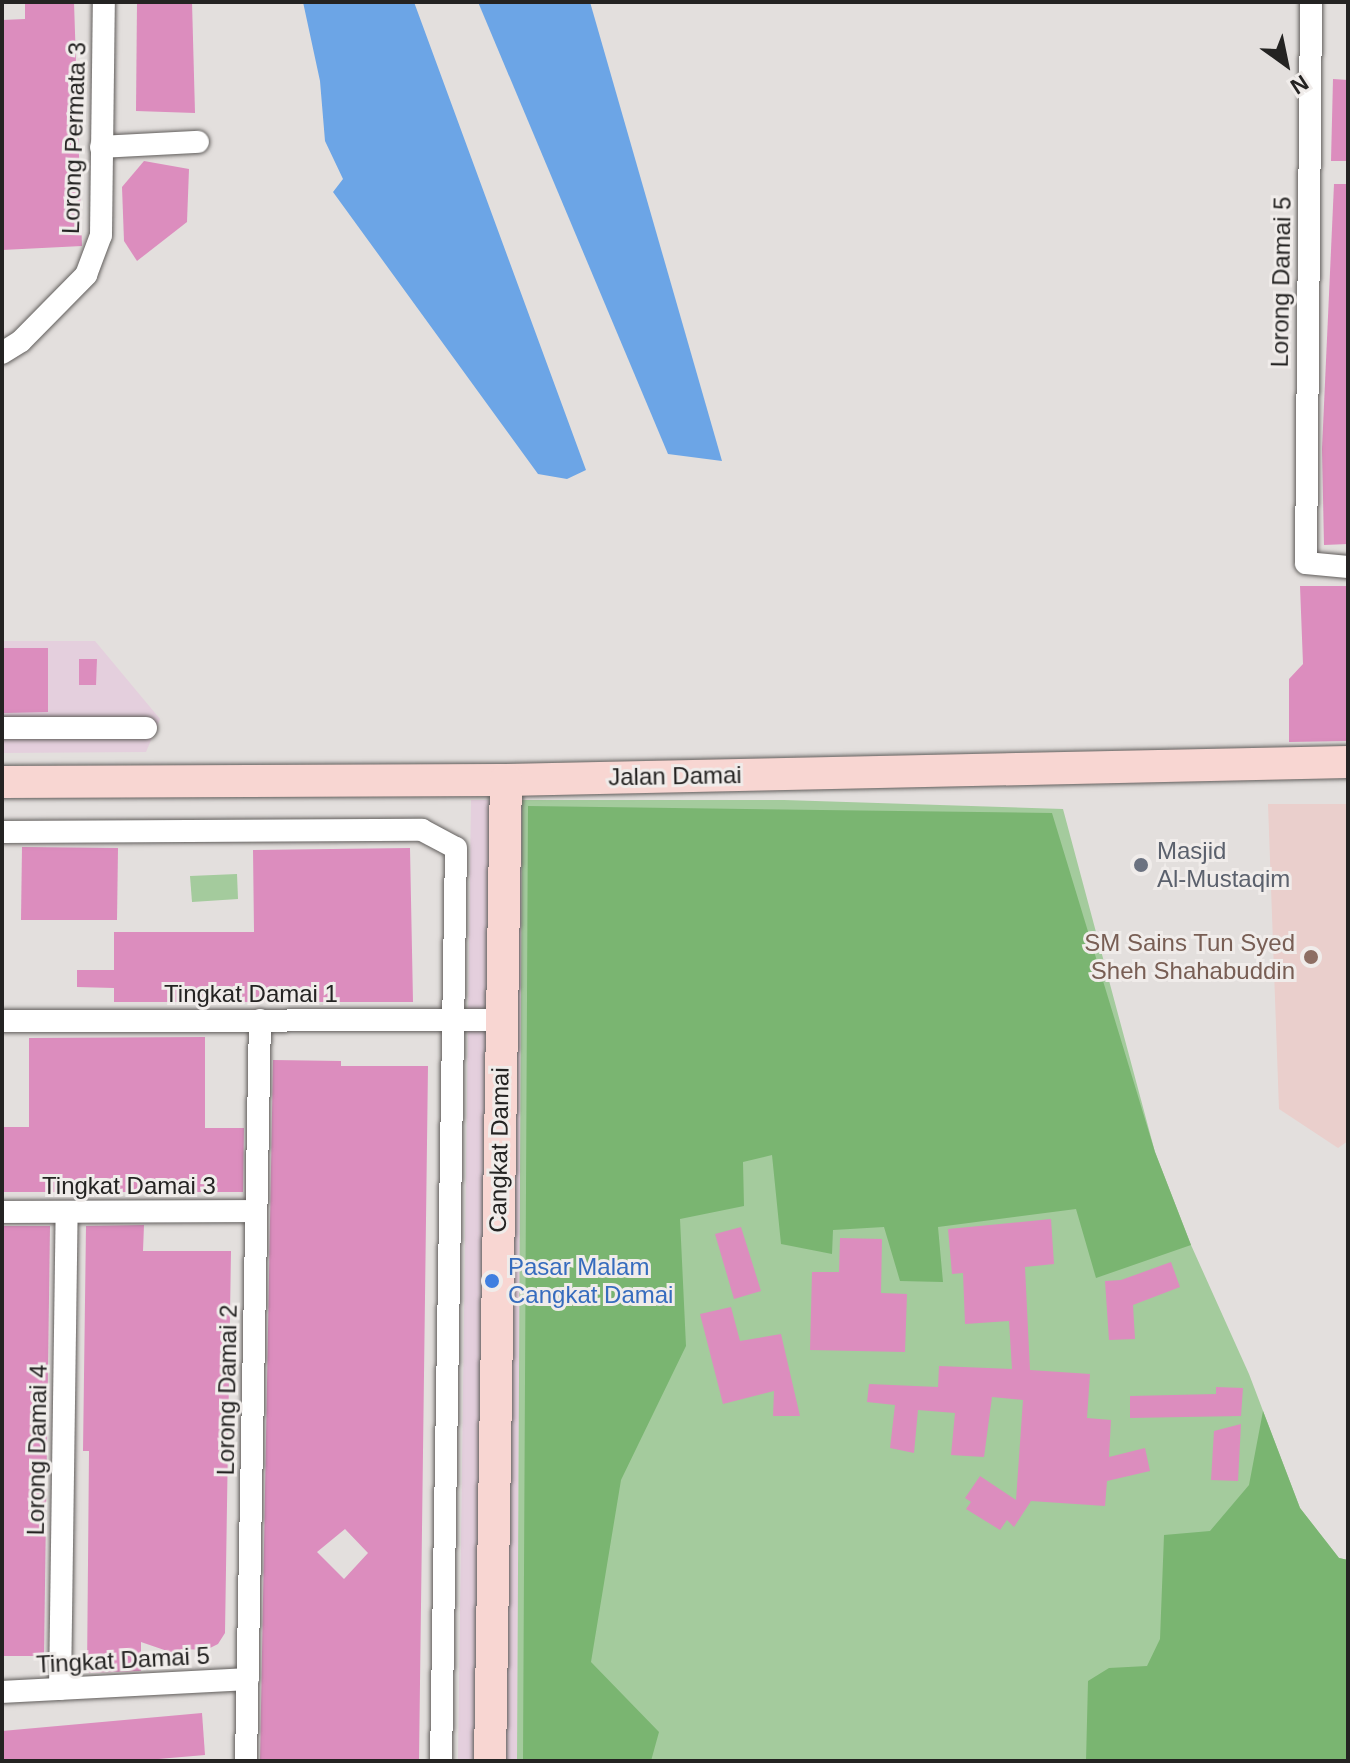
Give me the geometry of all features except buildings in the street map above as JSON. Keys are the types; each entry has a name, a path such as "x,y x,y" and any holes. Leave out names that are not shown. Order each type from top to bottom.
{"main road":[{"name":"Jalan Damai","path":"2,782 506,780 1348,762"},
{"name":"Cangkat Damai","path":"490,1761 506,780"}],"street":[{"name":"Lorong Permata 3","path":"2,353 21,341 86,275 101,235 104,2"},
{"name":"Lorong Damai 5","path":"1311,2 1306,563 1348,567"},
{"path":"101,147 198,142"},
{"path":"2,728 146,728"},
{"name":"Cangkat Damai","path":"2,832 422,830 456,848 441,1761"},
{"name":"Lorong Damai 2","path":"246,1761 260,1020"},
{"name":"Tingkat Damai 1","path":"2,1021 501,1020"},
{"name":"Tingkat Damai 3","path":"2,1212 256,1211"},
{"name":"Lorong Damai 4","path":"60,1689 67,1212"},
{"name":"Tingkat Damai 5","path":"2,1692 248,1679"}],"shaded area":[{"path":"2,641 95,641 160,719 146,752 2,753"},
{"name":"Pasar Malam Cangkat Damai","path":"471,800 522,800 517,1761 458,1761"},
{"name":"SM Sains Tun Syed Sheh Shahabuddin","path":"1268,804 1348,804 1348,1141 1338,1148 1279,1109"}],"green space":[{"path":"522,800 784,800 1063,809 1155,1152 1191,1245 1249,1374 1300,1508 1339,1558 1348,1560 1348,1761 517,1761"},
{"path":"528,806 1052,813 1155,1152 1191,1245 1096,1278 1076,1209 938,1227 943,1282 900,1281 884,1227 833,1230 832,1254 781,1244 772,1155 743,1162 744,1206 680,1219 686,1346 621,1480 591,1662 659,1732 651,1761 523,1761"},
{"path":"237,874 238,899 192,902 190,876"},
{"path":"1263,1411 1300,1508 1339,1558 1348,1560 1348,1761 1086,1761 1088,1681 1109,1668 1147,1666 1160,1639 1164,1535 1210,1531 1249,1485"}],"water":[{"path":"303,2 414,2 586,470 567,479 538,474 333,192 343,179 325,141 320,81"},
{"path":"478,2 590,2 722,461 668,454"}],"place":[{"name":"Masjid Al-Mustaqim","path":"1141,865"},
{"name":"SM Sains Tun Syed Sheh Shahabuddin","path":"1311,957"},
{"name":"Pasar Malam Cangkat Damai","path":"492,1281"}]}
